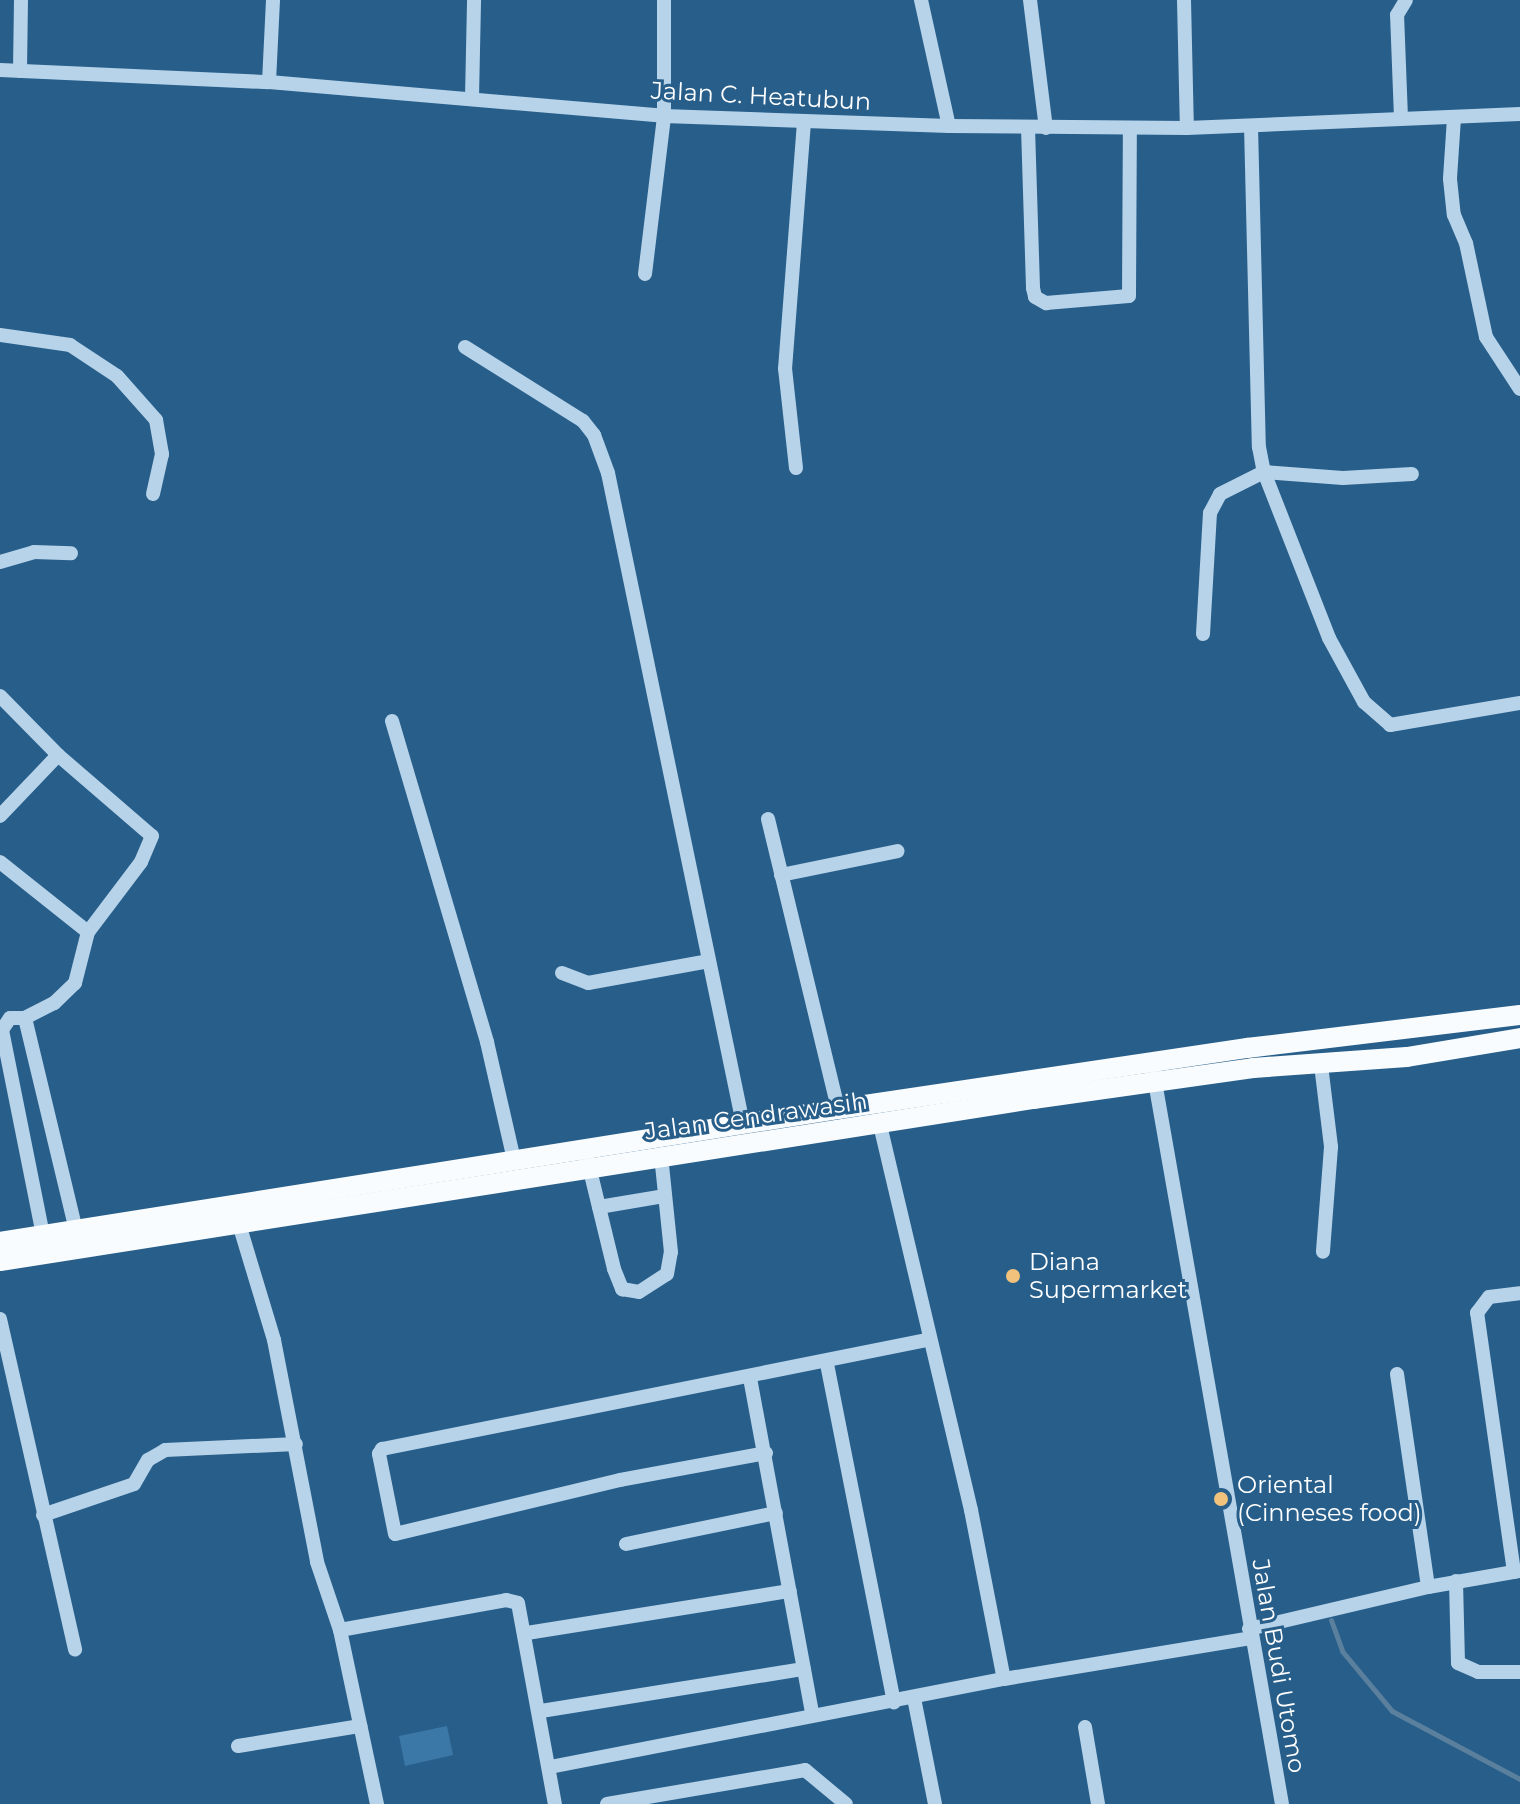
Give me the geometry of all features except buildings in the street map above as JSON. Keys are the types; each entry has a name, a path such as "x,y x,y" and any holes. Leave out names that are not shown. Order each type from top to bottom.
{"main road":[{"name":"Jalan Cendrawasih","path":"0,1242 514,1160 661,1155 880,1125 1154,1073 1520,1015"},
{"name":"Jalan Cendrawasih","path":"0,1261 239,1224 587,1158 743,1124 838,1109 1154,1073 1321,1065 1520,1038"}],"street":[{"path":"20,71 21,0"},
{"path":"269,82 273,0"},
{"path":"472,98 474,0"},
{"path":"645,274 664,116 664,0"},
{"path":"921,0 949,126"},
{"path":"1030,0 1046,128"},
{"path":"1184,0 1187,128"},
{"path":"1401,118 1397,15 1406,0"},
{"name":"Jalan C. Heatubun","path":"0,70 269,82 664,116 804,122 1028,128 1187,128 1520,114"},
{"path":"1454,118 1450,179 1454,215 1466,243 1486,337 1520,389"},
{"path":"796,468 785,369 804,122"},
{"path":"1251,126 1264,472 1329,638 1382,722 1400,727 1520,703"},
{"path":"1028,128 1033,288 1035,297 1046,303 1129,296 1130,128"},
{"path":"0,335 70,345 117,376 156,420 162,454 153,494"},
{"path":"465,347 583,421 594,435 608,473 743,1124"},
{"path":"1203,634 1213,502 1264,472 1343,478 1412,474"},
{"path":"0,562 34,552 71,553"},
{"path":"0,696 58,755 152,836 141,862 88,932 75,983 25,1018 10,1018 2,1030 43,1235"},
{"path":"392,721 487,1042 514,1160"},
{"path":"0,816 58,755"},
{"path":"768,819 838,1109"},
{"path":"781,875 898,851"},
{"path":"0,862 88,932"},
{"path":"562,973 588,983 709,961"},
{"path":"25,1018 76,1230"},
{"path":"1321,1065 1331,1147 1323,1252"},
{"name":"Jalan Budi Utomo","path":"1154,1073 1282,1804"},
{"path":"880,1125 927,1340 971,1510 1004,1679"},
{"path":"587,1158 622,1289 639,1292 667,1274 671,1252 661,1155"},
{"path":"599,1207 665,1196"},
{"path":"239,1224 274,1340 317,1562 340,1630 377,1804"},
{"path":"550,1767 812,1714 894,1702 1250,1633 1428,1587 1517,1572 1477,1313 1489,1297 1520,1293"},
{"path":"0,1319 75,1650"},
{"path":"766,1453 620,1480 395,1534 379,1462 382,1449 827,1364 927,1340"},
{"path":"827,1364 894,1702"},
{"path":"1397,1374 1428,1587"},
{"path":"750,1378 812,1714"},
{"path":"43,1515 134,1484 148,1460 165,1450 296,1444"},
{"path":"626,1544 776,1513"},
{"path":"1456,1581 1458,1663 1478,1672 1520,1672"},
{"path":"527,1633 790,1591"},
{"path":"340,1630 506,1600 524,1612 555,1804"},
{"path":"541,1711 804,1669"},
{"path":"914,1698 935,1804"},
{"path":"238,1746 360,1726"},
{"path":"1085,1727 1098,1804"},
{"path":"607,1804 805,1770 846,1804"}],"shaded area":[{"path":"447,1726 453,1755 405,1766 399,1736"}],"waterway":[{"path":"1331,1620 1342,1651 1392,1711 1520,1779"}],"place":[{"name":"Diana Supermarket","path":"1013,1276"},
{"name":"Oriental (Cinneses food)","path":"1221,1499"}]}
